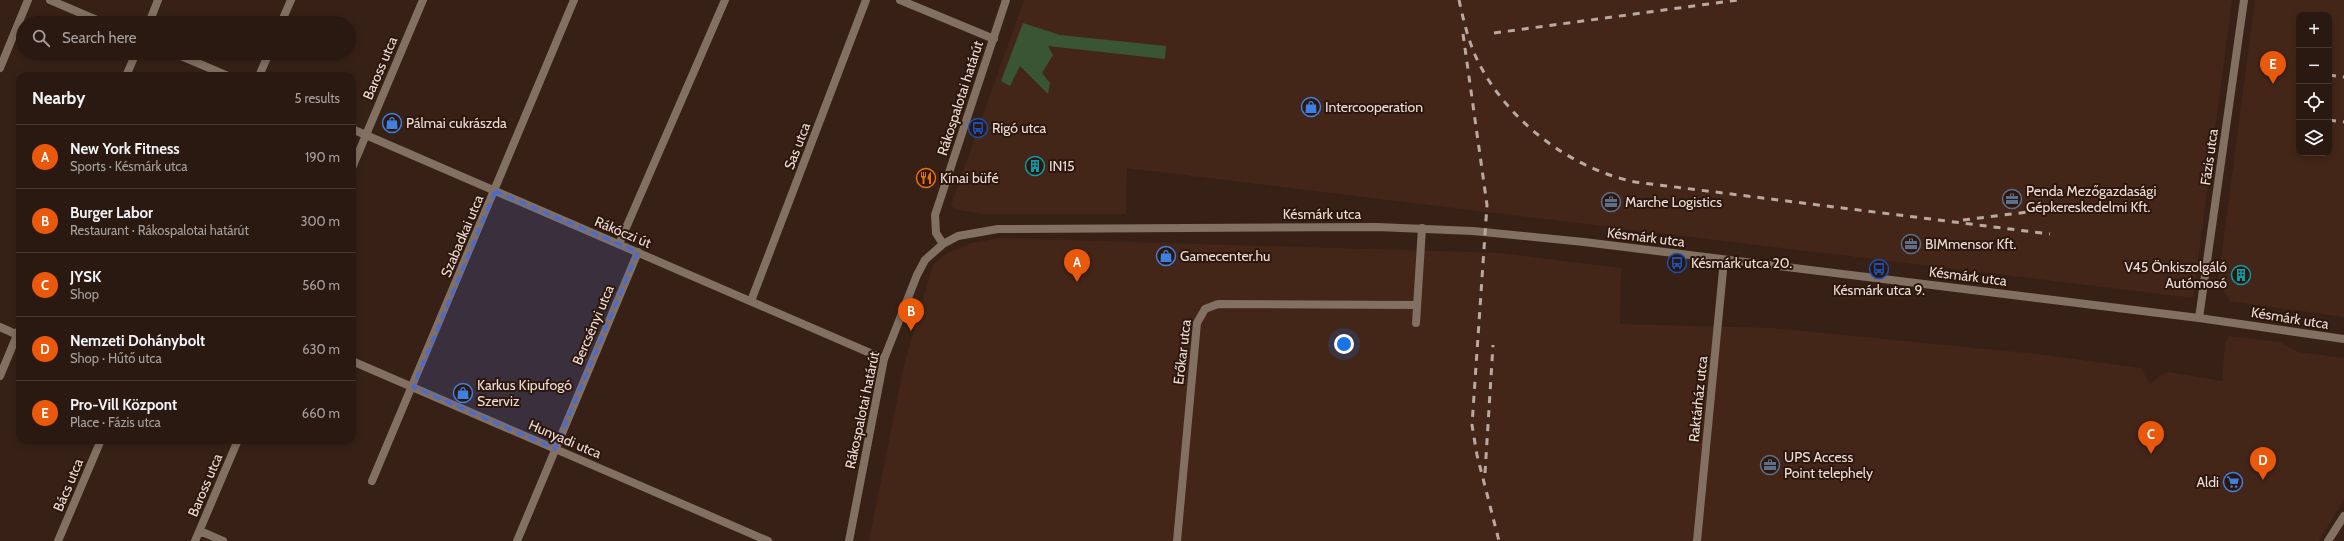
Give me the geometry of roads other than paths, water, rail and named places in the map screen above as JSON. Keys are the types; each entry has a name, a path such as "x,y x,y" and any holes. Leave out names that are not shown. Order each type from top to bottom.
{"street":[{"path":"21,16 28,0"},
{"path":"50,0 88,16"},
{"path":"152,16 158,0"},
{"path":"284,16 291,0"},
{"name":"Baross utca","path":"356,159 423,0"},
{"name":"Szabadkai utca","path":"372,481 413,387 574,0"},
{"path":"619,244 725,0"},
{"name":"Sas utca","path":"751,301 866,0"},
{"path":"900,0 994,39"},
{"name":"Rákospalotai határút","path":"850,541 884,358 917,274 925,260 944,244 936,233 936,215 1006,0"},
{"name":"Fázis utca","path":"2199,318 2244,0"},
{"path":"0,68 16,29"},
{"path":"128,72 133,60"},
{"path":"190,60 219,72"},
{"path":"261,72 266,60"},
{"name":"Rákóczi út","path":"356,131 884,358"},
{"path":"1416,323 1422,228"},
{"name":"Késmárk utca","path":"944,244 958,236 998,229 1422,228 1521,235 2199,318 2344,339"},
{"name":"Bercsényi utca","path":"517,541 638,252"},
{"name":"Raktárház utca","path":"1697,541 1724,260"},
{"name":"Erőkar utca","path":"1177,541 1197,323 1199,315 1205,309 1218,304 1417,305"},
{"path":"0,327 16,332"},
{"path":"0,376 16,340"},
{"name":"Hunyadi utca","path":"356,363 768,541"},
{"name":"Bács utca","path":"58,541 99,444"},
{"name":"Baross utca","path":"195,541 236,444"},
{"path":"2328,541 2344,516"},
{"path":"200,531 223,541"}],"railway":[{"path":"1459,0 1474,53 1495,89 1510,108 1547,142 1589,167 1612,176 1635,182 2050,234"},
{"path":"1494,33 1738,0"},
{"path":"1463,34 1487,205 1472,425 1477,455 1499,541"},
{"path":"2332,75 2344,77"},
{"path":"2332,120 2344,122"},
{"path":"1963,220 2036,211 2066,212"},
{"path":"1485,473 1493,345"}],"place":[{"name":"Pro-Vill Központ","path":"2273,84"},
{"name":"Intercooperation","path":"1311,107"},
{"name":"Pálmai cukrászda","path":"392,123"},
{"name":"Rigó utca","path":"978,128"},
{"name":"IN15","path":"1035,166"},
{"name":"Kínai büfé","path":"926,178"},
{"name":"Penda Mezőgazdasági Gépkereskedelmi Kft.","path":"2012,199"},
{"name":"Marche Logistics","path":"1611,202"},
{"name":"BIMmensor Kft.","path":"1911,244"},
{"name":"Gamecenter.hu","path":"1166,256"},
{"name":"Késmárk utca 20.","path":"1677,263"},
{"name":"Késmárk utca 9.","path":"1879,269"},
{"name":"V45 Önkiszolgáló Autómosó","path":"2241,275"},
{"name":"New York Fitness","path":"1077,282"},
{"name":"Burger Labor","path":"911,331"},
{"name":"Karkus Kipufogó Szerviz","path":"463,393"},
{"name":"JYSK","path":"2151,454"},
{"name":"UPS Access Point telephely","path":"1770,465"},
{"name":"Nemzeti Dohánybolt","path":"2263,480"},
{"name":"Aldi","path":"2233,482"}]}
